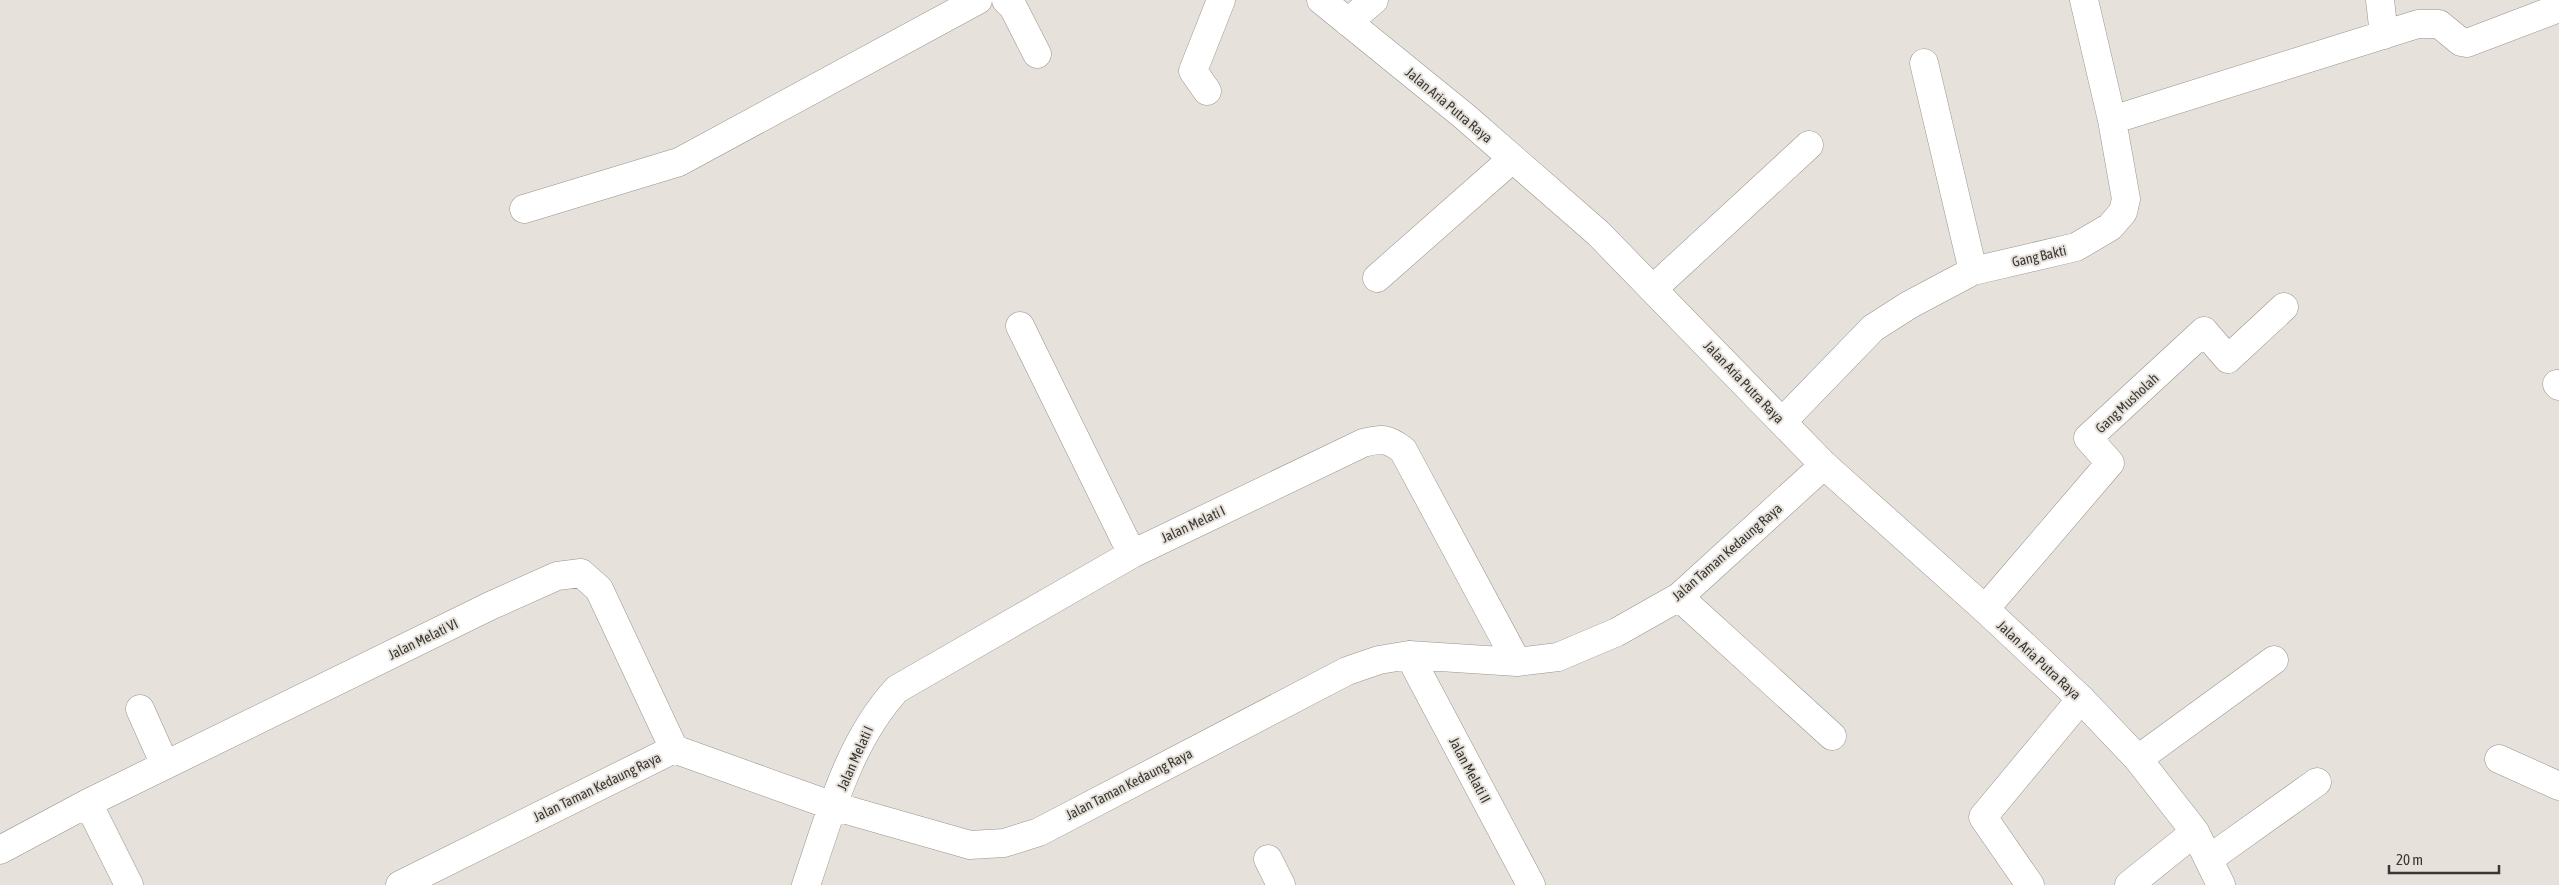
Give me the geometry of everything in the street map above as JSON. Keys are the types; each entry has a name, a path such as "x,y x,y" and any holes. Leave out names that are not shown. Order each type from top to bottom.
{"street":[{"path":"524,209 678,162 978,0"},
{"path":"1006,0 1013,7 1037,54"},
{"path":"1207,91 1193,71 1221,0"},
{"name":"Jalan Aria Putra Raya","path":"1323,0 1512,158 1598,233 1654,288 1824,465 1985,609 2081,699 2146,769 2190,826 2221,885"},
{"path":"1348,22 1374,0"},
{"name":"Gang Bakti","path":"1782,422 1873,328 1973,271 2076,247 2110,227 2123,212 2126,199 2112,120 2084,0"},
{"path":"2380,0 2384,35"},
{"path":"2112,120 2418,24 2439,24 2461,42 2468,43 2559,8"},
{"path":"1924,63 1973,271"},
{"path":"1654,288 1810,145"},
{"path":"1377,278 1512,158"},
{"name":"Gang Musholah","path":"1985,609 2110,464 2088,438 2204,331 2228,359 2284,307"},
{"path":"1020,326 1132,554"},
{"name":"Jalan Melati I","path":"806,885 833,806 862,736 879,709 897,689 1132,554 1363,444 1381,438 1394,443 1403,450 1517,662"},
{"name":"Jalan Taman Kedaung Raya","path":"400,885 674,749 833,806 970,845 1004,844 1039,832 1347,671 1380,660 1410,655 1517,662 1566,653 1617,632 1679,597 1824,465"},
{"name":"Jalan Melati VI","path":"0,850 165,765 490,606 557,576 581,573 599,588 674,749"},
{"path":"1679,597 1832,736"},
{"name":"Jalan Melati II","path":"1410,655 1531,885"},
{"path":"2146,769 2274,660"},
{"path":"2030,885 1983,817 2081,699"},
{"path":"140,709 165,765"},
{"path":"2499,759 2559,786"},
{"path":"2209,859 2317,782"},
{"path":"88,804 129,885"},
{"path":"2129,885 2190,826"},
{"path":"1268,859 1281,885"}]}
